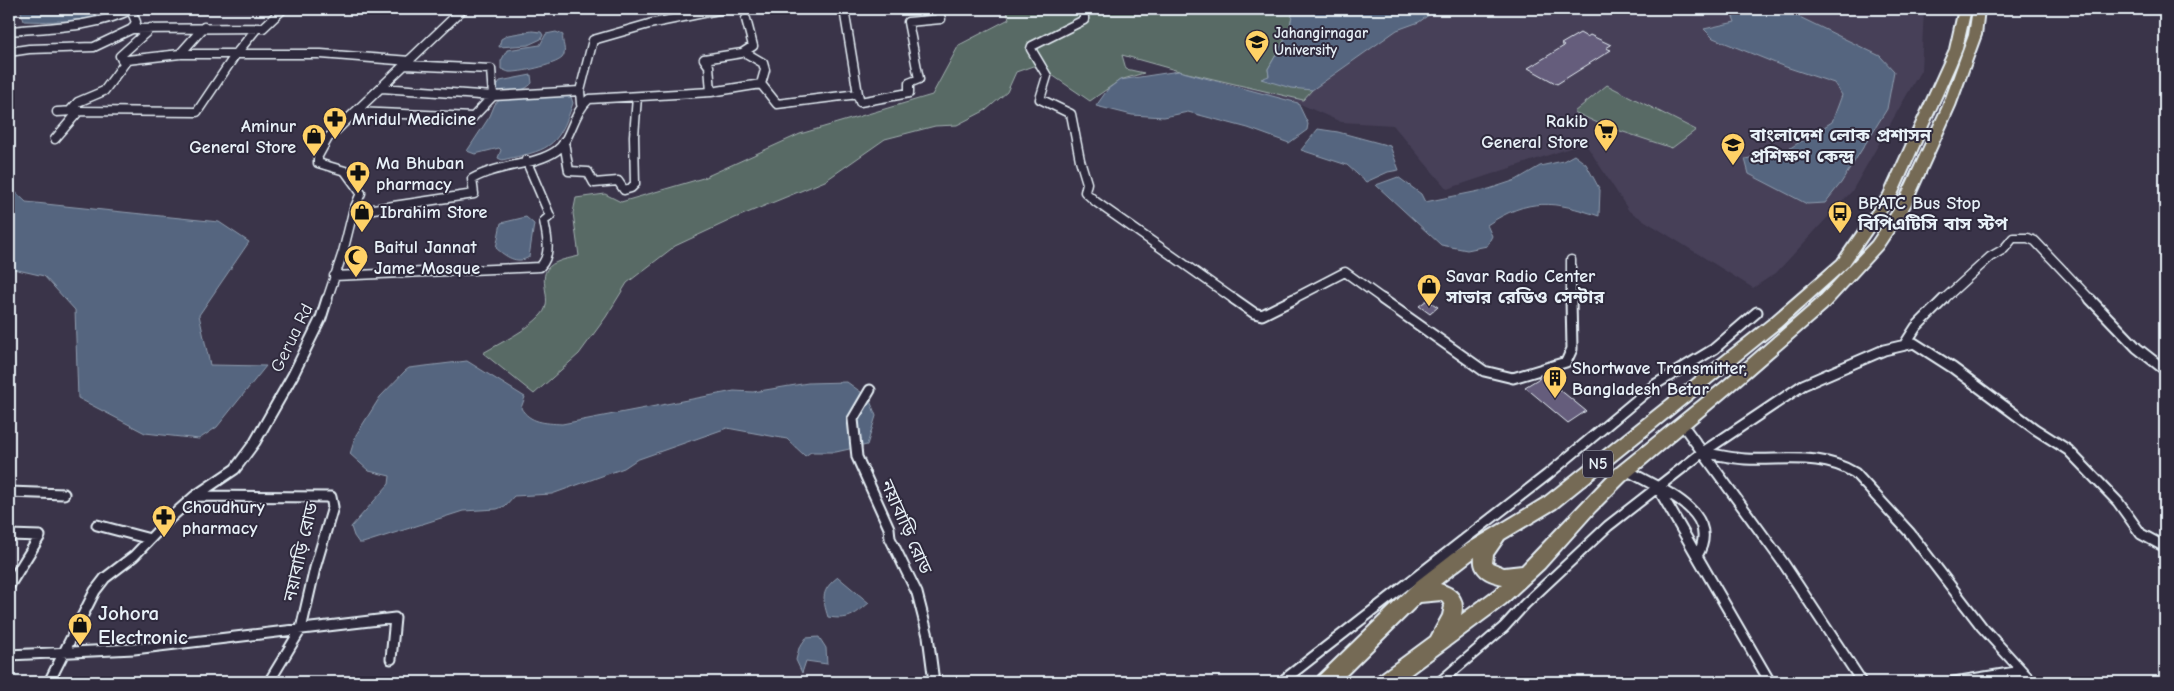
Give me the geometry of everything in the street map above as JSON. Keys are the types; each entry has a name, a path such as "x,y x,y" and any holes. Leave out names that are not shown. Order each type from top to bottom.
{"highway":[{"name":"N5","path":"1326,682 1414,595 1459,558 1558,497 1775,323 1842,263 1890,195 1956,49 1965,9"},
{"name":"N5","path":"1385,682 1499,598 1528,573 1588,506 1626,470 1821,305 1877,245 1903,206 1949,106 1975,36 1980,9"},
{"path":"1507,530 1485,552 1484,568 1500,576 1513,577 1528,573"},
{"path":"1414,595 1441,590 1449,595 1453,602 1454,613 1448,626 1427,651"}],"street":[{"path":"9,52 29,49 94,47 132,29 263,28 283,9"},
{"name":"Gerua Rd","path":"49,682 96,591 105,578 134,556 170,518 195,496 236,469 255,442 293,375 321,318 343,252 353,212 362,193 345,171 318,162 318,156 328,138 463,9"},
{"path":"353,212 474,194 472,179 484,171 558,150 564,142 581,104 580,92 593,40 649,24 722,9"},
{"path":"844,9 860,102 909,93 909,83 918,80 908,22 941,19 938,9"},
{"path":"9,31 85,22 115,16 131,10 136,22 132,29"},
{"path":"1084,16 1084,20 1032,46 1031,49 1037,55 1040,68 1047,76 1040,99 1071,114 1080,160 1087,183 1085,192 1096,202 1254,313 1262,315 1345,272 1484,371 1513,378 1566,362 1572,348 1571,260"},
{"path":"711,92 709,66 704,59 716,55 737,56 746,53 753,46 746,20"},
{"path":"180,54 204,27"},
{"path":"152,28 120,56 122,60 180,54 321,54 491,69 493,96 473,117 354,112"},
{"path":"57,112 197,112 236,54 257,28"},
{"path":"746,53 763,64 765,70 761,84"},
{"path":"70,111 71,106 77,102 105,91 127,60"},
{"path":"581,104 589,99 711,92 761,84"},
{"path":"761,84 776,104 858,94"},
{"path":"382,88 493,96 580,92"},
{"path":"564,142 569,171 588,172 594,184 618,181 624,190 634,186 636,167 634,136 637,97"},
{"path":"55,138 79,111"},
{"path":"334,276 540,267 545,263 547,255 544,221 550,216 526,160"},
{"path":"1905,344 1916,327 1932,310 1990,257 2004,249 2013,238 2028,238 2035,241 2058,264 2137,348 2165,370"},
{"path":"1281,682 1547,475 1656,384 1714,349 1757,312"},
{"path":"1440,682 1504,628 1525,604 1608,526 1702,452 1803,385 1884,350 1905,344 1914,343 1921,346 2068,450 2118,502 2141,534 2160,546 2165,547"},
{"name":"নয়াবাড়ি রোড","path":"870,390 853,418 857,458 889,528 890,538 917,593 928,636 934,682"},
{"path":"1682,424 1784,564 1862,682"},
{"path":"1702,452 1728,458 1808,459 1845,465 1855,473 1910,533 1982,627 2032,682"},
{"path":"1626,470 1687,504 1705,532 1703,546 1697,556"},
{"path":"1658,488 1770,682"},
{"path":"9,492 64,494"},
{"name":"নয়াবাড়ি রোড","path":"195,496 331,497 332,507 301,629 269,682"},
{"path":"97,525 150,540"},
{"path":"9,535 40,536 9,586"},
{"path":"9,655 134,649 395,618 391,659"},
{"path":"1954,682 2022,671"}],"shaded area":[{"name":"বাংলাদেশ লোক প্রশাসন প্রশিক্ষণ কেন্দ্র","path":"1071,9 1924,9 1921,70 1852,191 1776,273 1753,288 1629,211 1585,143 1447,189 1393,125 1341,122 1298,103 1121,55"}],"green space":[{"path":"1006,9 1295,9 1293,10 1289,32 1268,69 1269,76 1312,90 1303,100 1179,71 1122,55 1126,69 1144,73 1120,80 1090,101 1049,73 1033,66 1016,72 1007,92 986,110 957,125 935,126 885,139 825,181 735,218 675,246 627,283 606,317 579,354 534,394 483,353 521,331 541,315 546,301 545,273 549,267 557,262 579,256 573,213 576,198 605,194 621,202 703,178 800,134 932,95 959,45 1009,19"},
{"path":"1607,85 1696,130 1672,148 1602,125 1574,112"}],"water":[{"path":"22,9 119,9 86,19 24,21"},
{"path":"1437,9 1419,22 1397,30 1312,90 1291,88 1261,79 1269,76 1268,69 1289,32 1293,10"},
{"path":"1730,9 1783,9 1880,56 1894,71 1887,109 1841,183 1825,203 1807,204 1749,174 1745,159 1787,150 1832,122 1842,95 1834,83 1780,65 1713,38 1704,29 1735,22"},
{"path":"532,31 541,32 543,35 541,39 528,45 499,47 501,39 508,35"},
{"path":"556,32 563,35 564,49 564,55 558,61 521,71 509,72 501,69 501,61 507,50 540,45 546,34"},
{"path":"1179,71 1298,103 1308,124 1307,130 1289,143 1248,128 1188,112 1164,117 1132,115 1096,106 1108,89 1120,80"},
{"path":"531,75 532,83 520,91 509,93 495,89 500,81"},
{"path":"571,97 573,103 562,130 549,145 540,150 502,160 498,158 501,150 499,148 475,154 467,151 490,116 495,104 501,99"},
{"path":"1318,129 1338,132 1390,146 1399,170 1388,172 1366,182 1347,165 1301,150"},
{"path":"1574,155 1586,164 1600,190 1599,216 1555,205 1529,206 1502,216 1487,225 1492,236 1487,246 1467,250 1441,245 1376,185 1398,177 1421,194 1425,202 1489,189 1516,180 1540,166 1563,161"},
{"path":"9,186 26,202 219,222 249,242 199,315 210,365 266,366 217,427 199,439 145,433 78,398 75,310 44,276 9,268"},
{"path":"526,217 534,224 529,257 516,260 496,248 501,223"},
{"path":"467,361 525,397 521,408 529,417 544,422 562,424 734,391 753,392 808,383 847,382 869,398 876,416 867,445 836,452 811,452 805,456 787,439 727,428 636,460 624,468 552,494 514,496 505,506 497,509 463,511 359,543 351,527 389,484 390,476 369,471 350,454 356,435 380,397 409,368"},
{"path":"838,577 869,603 850,616 841,618 828,617 824,595 828,586"},
{"path":"819,637 826,648 827,664 806,661 802,673 796,660 799,648 806,638"}],"building":[{"path":"1580,33 1587,37 1590,35 1611,45 1606,48 1611,50 1557,84 1528,68 1564,46 1561,44"},
{"name":"Savar Radio Center সাভার রেডিও সেন্টার","path":"1427,300 1438,307 1430,314 1419,306"},
{"name":"Shortwave Transmitter, Bangladesh Betar","path":"1543,376 1586,411 1568,423 1525,387"}],"place":[{"name":"Jahangirnagar University","path":"1257,63"},
{"name":"Mridul Medicine","path":"335,140"},
{"name":"Rakib General Store","path":"1606,152"},
{"name":"Aminur General Store","path":"314,157"},
{"name":"বাংলাদেশ লোক প্রশাসন প্রশিক্ষণ কেন্দ্র","path":"1733,166"},
{"name":"Ma Bhuban pharmacy","path":"358,194"},
{"name":"Ibrahim Store","path":"362,233"},
{"name":"BPATC Bus Stop বিপিএটিসি বাস স্টপ","path":"1840,234"},
{"name":"Baitul Jannat Jame Mosque","path":"356,278"},
{"name":"Savar Radio Center সাভার রেডিও সেন্টার","path":"1429,307"},
{"name":"Shortwave Transmitter, Bangladesh Betar","path":"1555,399"},
{"name":"Choudhury pharmacy","path":"164,538"},
{"name":"Johora Electronic","path":"80,646"}]}
